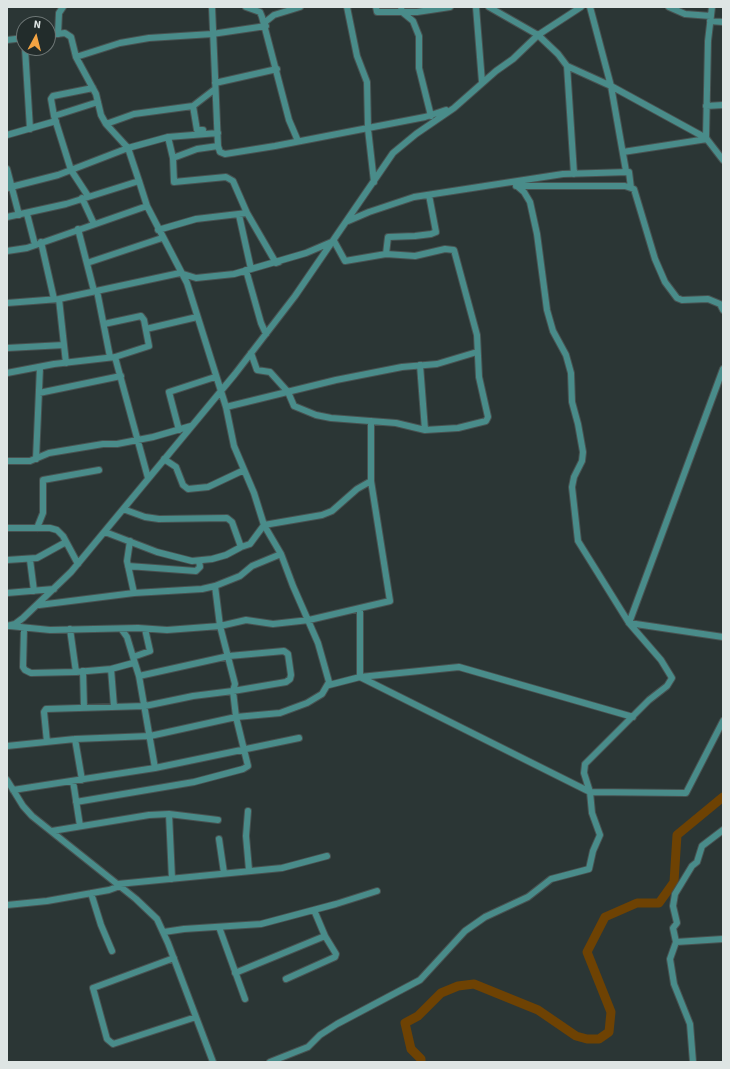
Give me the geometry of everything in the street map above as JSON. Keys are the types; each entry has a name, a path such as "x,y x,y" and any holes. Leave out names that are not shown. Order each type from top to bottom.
{"street":[{"path":"63,7 59,13 58,34 65,33 71,37 76,57 93,88 98,102 100,116 128,148 147,206 180,273 187,283 215,377 226,407 234,446 264,525 281,554 318,642 329,685"},
{"path":"212,7 217,131 220,152 225,154 368,129 431,116 454,108"},
{"path":"246,7 274,15"},
{"path":"76,57 120,43 149,38 212,34 265,24 274,15 300,7"},
{"path":"347,7 357,56 367,82 368,129 374,182"},
{"path":"376,7 377,12 401,9 417,12 450,7"},
{"path":"476,7 482,82"},
{"path":"489,7 538,35 558,54 567,66 611,86 707,138 723,160"},
{"path":"8,626 23,618 39,605 78,564 220,392 295,296 393,154 402,145 454,108 482,82 513,59 538,35 581,7"},
{"path":"590,7 611,86 626,171 630,173 631,188"},
{"path":"669,7 685,14 711,18 723,22"},
{"path":"707,138 706,106 708,42 712,7"},
{"path":"401,9 413,21 419,36 419,68 431,116"},
{"path":"260,12 265,24 289,120 298,141"},
{"path":"25,56 30,129"},
{"path":"567,66 574,174"},
{"path":"106,124 134,114 193,106 215,86 277,69"},
{"path":"93,88 53,96 51,99 55,118 71,170 85,197 94,224"},
{"path":"7,135 30,129 98,102"},
{"path":"706,106 723,105"},
{"path":"193,106 197,130 217,131"},
{"path":"9,187 71,170 128,148 168,137 217,131"},
{"path":"168,137 173,158 174,182 226,177 231,180 247,213 276,263"},
{"path":"623,152 707,138"},
{"path":"173,158 198,149 218,146"},
{"path":"7,170 9,187 19,215"},
{"path":"348,221 369,212 414,197 503,182 574,174 626,171"},
{"path":"7,217 27,214 138,181"},
{"path":"503,182 516,186 631,188 636,191 654,259 665,282 678,298 693,300 708,299 720,304 723,310"},
{"path":"270,1062 308,1047 320,1035 337,1024 420,980 465,932 485,917 528,897 551,879 589,869 593,851 600,835 592,813 590,792 584,773 585,764 649,700 667,686 672,678 661,660 629,623 578,540 572,487 574,477 582,461 583,452 572,402 571,373 566,355 553,331 547,310 537,234 530,202 524,192 516,186"},
{"path":"386,254 388,237 415,236 436,232 429,195"},
{"path":"7,251 38,244 147,206"},
{"path":"158,230 196,219 247,213"},
{"path":"27,214 56,299 66,363"},
{"path":"239,215 261,323 266,334"},
{"path":"78,229 86,262 96,291 112,357 120,376 148,478"},
{"path":"86,262 162,238"},
{"path":"251,353 257,370 270,372 288,392 294,406 307,412 331,418 396,423 425,430 458,428 487,419 479,377 477,334 454,250 445,249 415,256 386,254 345,262 334,241"},
{"path":"7,303 56,299 180,273 196,278 209,278 234,274 276,263 306,253 334,241"},
{"path":"7,373 112,357 149,346 144,320 141,316 104,324"},
{"path":"146,329 197,316"},
{"path":"7,348 64,344"},
{"path":"226,407 336,380 402,367 455,360 477,352"},
{"path":"420,365 425,430"},
{"path":"36,460 40,367"},
{"path":"629,623 723,370"},
{"path":"39,393 120,376"},
{"path":"179,430 169,392 215,377"},
{"path":"8,626 24,628 166,630 220,626 246,620 273,624 308,620 390,601 371,481 371,421"},
{"path":"7,461 36,460 49,453 138,440 192,426"},
{"path":"164,459 176,467 183,485 188,489 208,487 244,470"},
{"path":"37,528 43,513 43,480 99,470"},
{"path":"105,532 173,557 199,560 226,555 250,544 264,525 322,515 332,511 357,489 371,481"},
{"path":"123,509 145,517 159,519 227,518 232,522 241,547"},
{"path":"7,528 50,528 57,530 66,542 78,564"},
{"path":"130,541 128,566 134,593"},
{"path":"7,560 30,560 37,558 66,542"},
{"path":"39,605 134,593 202,589 215,586 240,576 252,566 281,554"},
{"path":"30,560 34,591"},
{"path":"128,566 196,571 200,567 199,560"},
{"path":"76,802 194,782 243,769 248,766 236,717 233,692 235,684 229,656 220,626 215,586"},
{"path":"7,593 54,589"},
{"path":"360,608 360,678"},
{"path":"629,623 723,637"},
{"path":"24,628 23,667 31,673 76,672 111,669 150,651 145,629"},
{"path":"70,629 76,672"},
{"path":"122,630 127,637 133,660 140,676 155,768"},
{"path":"47,742 45,710 145,706 193,696 233,692 286,682 290,679 291,675 286,652 229,656 140,676"},
{"path":"7,746 75,739 150,736 236,717 280,713 307,703 322,694 329,685 360,678 459,667 633,717"},
{"path":"111,669 114,707"},
{"path":"83,671 84,708"},
{"path":"360,678 590,792 686,793 723,721"},
{"path":"13,790 155,768 244,748 298,738"},
{"path":"75,739 82,780"},
{"path":"7,780 32,816 119,885 157,919 164,932 213,1062"},
{"path":"73,781 80,826"},
{"path":"248,810 246,836 249,870"},
{"path":"52,831 131,816 169,814 218,820"},
{"path":"169,814 172,879"},
{"path":"694,1062 690,1024 674,984 670,959 676,942 674,928 677,922 673,906 675,894 692,866 697,862 702,846 723,830"},
{"path":"219,839 224,873"},
{"path":"7,905 91,893 119,885 249,870 282,868 326,856"},
{"path":"164,932 184,929 261,924 377,891"},
{"path":"91,893 101,925 112,952"},
{"path":"286,979 335,957 336,954 325,936 314,910"},
{"path":"219,927 245,999"},
{"path":"236,973 325,936"},
{"path":"676,942 723,939"},
{"path":"174,958 93,988 107,1040 113,1044 196,1017"}],"waterway":[{"path":"421,1062 421,1059 411,1049 405,1023 418,1016 441,993 458,986 474,984 538,1010 576,1036 587,1039 599,1039 609,1032 611,1012 587,952 605,917 637,903 659,903 674,882 677,835 723,797"}]}
